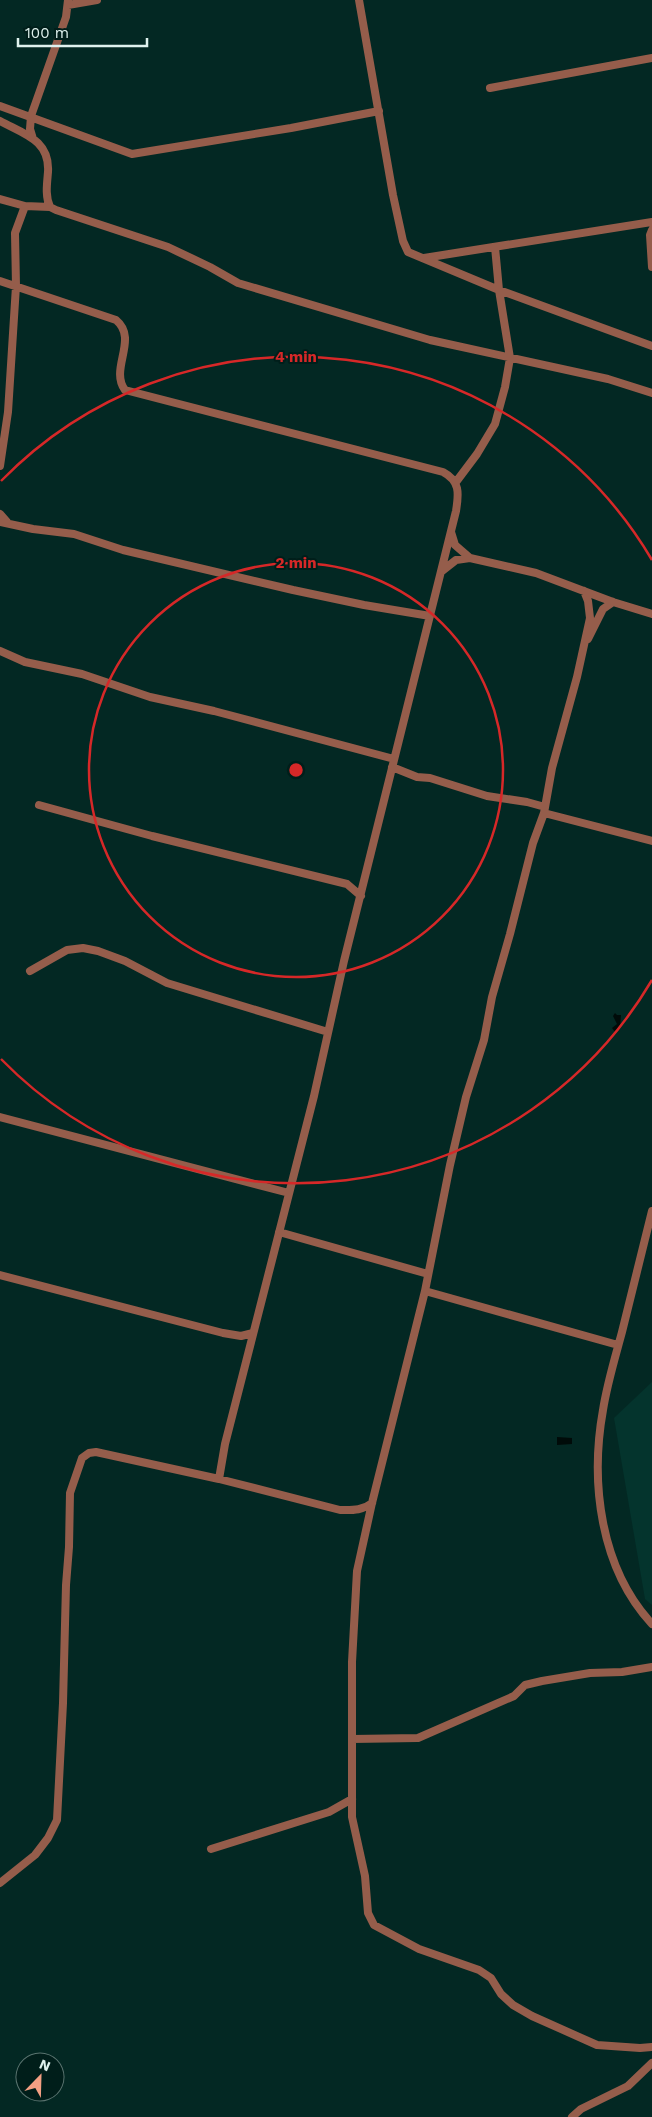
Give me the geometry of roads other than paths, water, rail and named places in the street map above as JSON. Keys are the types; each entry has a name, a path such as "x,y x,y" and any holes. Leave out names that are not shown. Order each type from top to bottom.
{"street":[{"path":"33,139 30,129 31,116 66,17 68,2 97,0"},
{"path":"360,0 393,195 403,240 408,252 499,290 652,346"},
{"path":"490,88 652,58"},
{"path":"0,106 132,154 291,128 379,111"},
{"path":"0,121 33,139 42,147 49,158 46,188 50,207"},
{"path":"0,199 25,206 50,207 168,247 238,284 430,340 608,379 652,393"},
{"path":"0,464 16,286 15,233 25,206"},
{"path":"424,258 652,222"},
{"path":"652,230 650,235 652,267"},
{"path":"456,482 477,454 495,424 505,387 510,358 499,290 495,247"},
{"path":"1,282 16,273"},
{"path":"1,282 116,320 121,324 125,332 125,342 119,376 120,384 124,390 392,457 443,472 456,482 458,494 451,532 393,763 314,1096 225,1444 219,1479"},
{"path":"0,514 4,522 33,529 74,534 123,550 302,592 430,616"},
{"path":"451,532 455,545 470,558"},
{"path":"441,572 456,560 470,558 536,573 613,602 652,614"},
{"path":"584,591 590,610 584,647 570,708 552,768 545,810 533,843 492,997 484,1040 466,1098 450,1165 425,1291 357,1571 352,1662 352,1817 365,1876 368,1913 374,1925 419,1949 479,1970 491,1978 502,1994 513,2005 532,2016 597,2045 652,2047"},
{"path":"584,647 603,609 613,602"},
{"path":"0,651 26,662 82,674 150,697 214,711 393,763 417,777 430,778 487,796 545,810 652,841"},
{"path":"38,804 152,836 347,884 354,884 366,877"},
{"path":"347,884 361,896"},
{"path":"30,970 67,950 83,948 98,950 167,983 328,1032"},
{"path":"0,1117 288,1193"},
{"path":"652,1211 603,1410 598,1487 602,1516 618,1569 631,1595 652,1624"},
{"path":"279,1232 428,1274"},
{"path":"0,1275 223,1334 241,1336 253,1333"},
{"path":"425,1291 618,1345"},
{"path":"0,1883 36,1855 48,1838 57,1820 69,1547 69,1498 82,1458 89,1453 96,1452 219,1479 340,1510 366,1508 372,1503"},
{"path":"352,1739 418,1738 514,1696 525,1685 590,1673 622,1672 652,1667"},
{"path":"211,1849 329,1812 352,1799"},
{"path":"572,2117 581,2109 628,2086 652,2063"}]}
